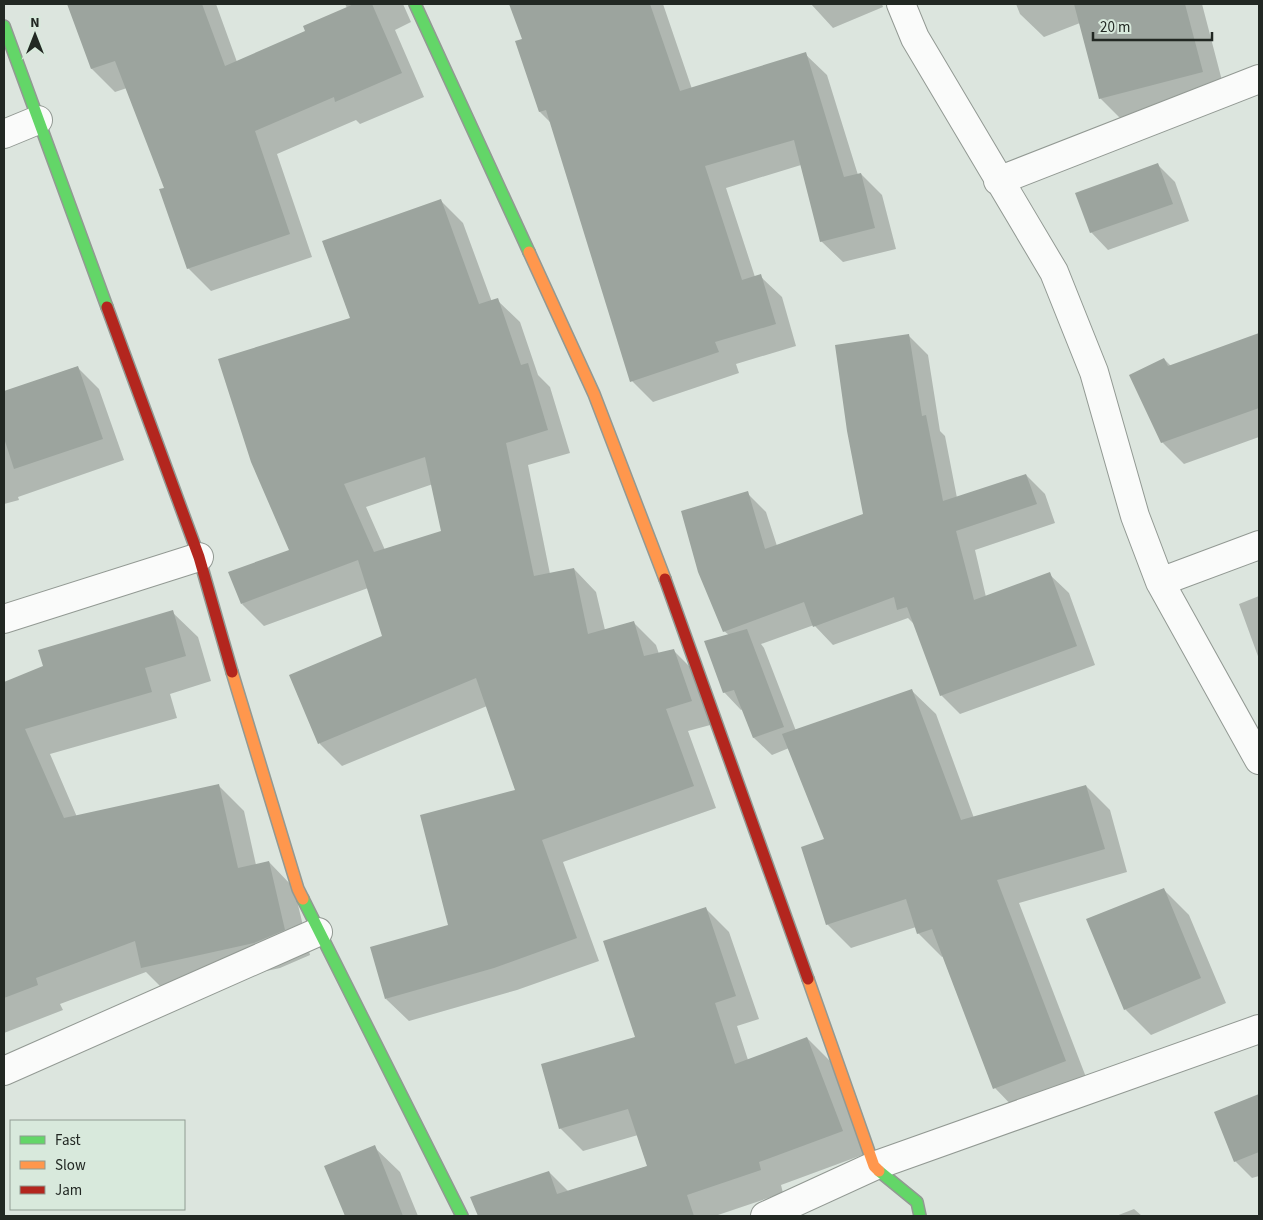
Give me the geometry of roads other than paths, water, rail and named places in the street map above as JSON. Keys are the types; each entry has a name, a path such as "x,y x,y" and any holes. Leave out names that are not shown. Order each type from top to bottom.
{"street":[{"path":"415,4 594,394 668,586 874,1166 917,1202 920,1216"},
{"path":"901,4 915,38 1054,272 1094,372 1135,516 1160,582 1259,760"},
{"path":"4,26 199,557 279,832 298,889 462,1216"},
{"path":"998,180 1259,79"},
{"path":"4,134 38,120"},
{"path":"1160,582 1259,545"},
{"path":"4,618 199,557"},
{"path":"4,1071 318,932"},
{"path":"765,1216 874,1166 1259,1029"}]}
